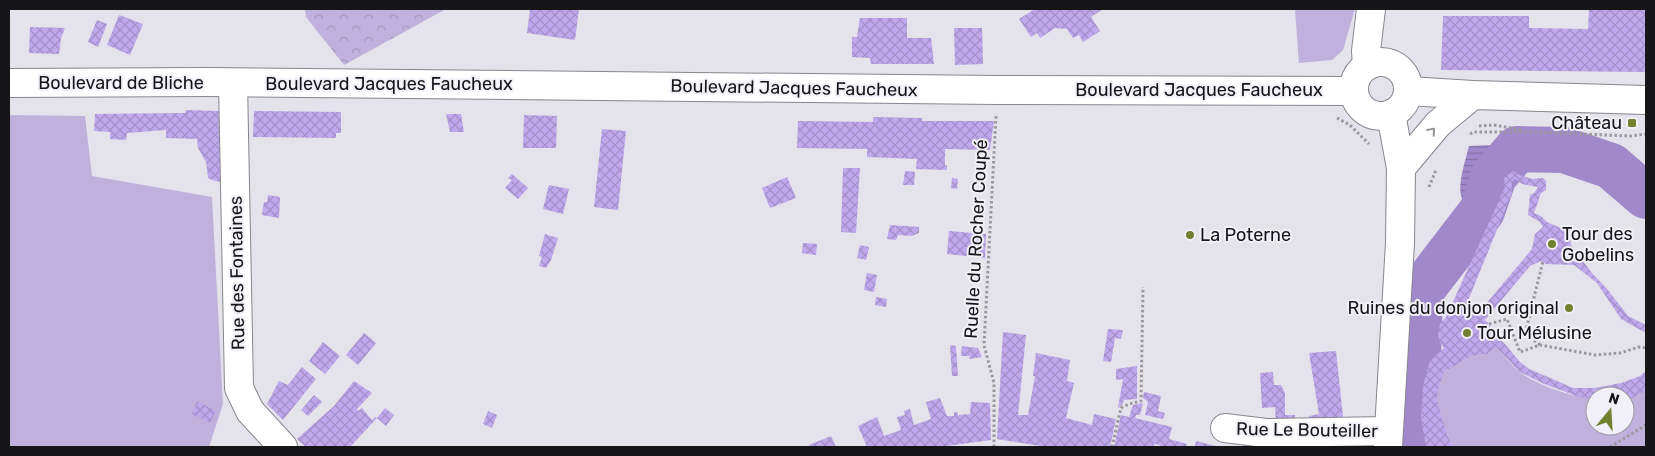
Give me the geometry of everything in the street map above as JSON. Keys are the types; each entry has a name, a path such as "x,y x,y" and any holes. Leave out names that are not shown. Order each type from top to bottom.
{"main road":[{"path":"1367,66 1366,51 1371,9"},
{"path":"1383,62 1399,68 1404,74 1408,91 1403,105 1391,114 1374,115 1367,112 1356,99 1354,91 1357,76 1367,66 1383,62"},
{"name":"Boulevard de Bliche","path":"9,83 233,83"},
{"name":"Boulevard Jacques Faucheux","path":"233,83 997,90 1354,91"},
{"name":"Rue des Fontaines","path":"233,83 239,388 250,411 283,447"},
{"path":"1408,91 1473,95 1646,100"},
{"path":"1401,168 1438,124 1473,95"},
{"name":"Rue Le Bouteiller","path":"1225,428 1266,433 1388,439 1400,243 1401,168 1391,114"}],"path":[{"name":"Ruelle du Rocher Coupé","path":"994,447 994,383 984,345 997,90"},
{"path":"1474,127 1494,125 1530,132"},
{"path":"1467,136 1474,132 1630,136 1646,134"},
{"path":"1423,188 1429,188 1438,164"},
{"path":"1543,261 1525,334 1540,345 1595,355 1620,353 1639,347 1646,348"},
{"path":"1112,447 1121,408 1140,401 1143,287"},
{"path":"1489,324 1507,319 1520,352 1540,345"},
{"path":"1610,447 1646,425"}],"green space":[{"path":"305,9 446,9 344,65 306,17"},
{"path":"1295,9 1355,9 1343,50 1332,60 1299,63"},
{"path":"9,115 85,116 92,176 212,197 223,404 209,447 9,447"},
{"path":"1496,347 1528,378 1566,393 1585,398 1585,436 1635,436 1635,397 1646,391 1646,447 1453,447 1436,397 1444,372 1472,356 1488,354"}],"shaded area":[{"path":"1516,144 1516,164 1513,171 1504,178 1505,187 1490,217 1476,206 1466,203 1462,199 1460,185 1469,146"}],"building":[{"path":"530,9 579,9 575,40 527,33"},
{"path":"1035,9 1103,9 1091,17 1100,31 1083,42 1079,35 1073,38 1067,29 1055,28 1040,38 1037,33 1031,37 1019,19"},
{"path":"1589,9 1646,9 1646,72 1441,70 1443,16 1529,16 1529,28 1588,29"},
{"path":"119,15 143,24 130,55 107,45"},
{"path":"860,18 907,18 907,38 931,38 934,64 871,64 870,58 852,57 852,37 857,37"},
{"path":"97,20 107,24 98,47 88,42"},
{"path":"30,27 65,28 61,38 59,54 29,53"},
{"path":"954,28 982,28 983,64 955,65"},
{"path":"186,110 219,111 220,113 220,182 208,178 206,162 198,148 197,139 166,138 166,130 127,133 126,140 110,139 110,132 94,131 95,114 185,113"},
{"path":"254,111 341,112 341,133 336,133 336,138 253,137"},
{"path":"446,114 461,114 464,132 450,132"},
{"path":"524,115 557,116 556,148 523,148"},
{"path":"873,117 922,118 922,121 994,121 990,150 945,149 945,166 947,165 947,170 916,169 917,159 867,157 867,149 797,148 798,121 873,122"},
{"path":"602,129 626,131 618,210 594,207"},
{"path":"843,168 860,168 856,233 841,232"},
{"path":"905,171 915,172 914,185 903,185"},
{"path":"1513,171 1532,179 1543,178 1546,181 1546,190 1541,193 1534,213 1541,216 1547,222 1565,230 1570,238 1571,245 1591,272 1628,316 1646,325 1646,333 1621,319 1597,283 1574,265 1546,264 1541,261 1530,266 1485,320 1494,335 1529,369 1573,388 1585,388 1585,398 1542,383 1520,372 1496,347 1488,354 1472,356 1444,372 1436,397 1453,447 1426,447 1421,419 1423,385 1430,361 1444,348 1439,341 1440,324 1446,317 1505,187 1504,178","holes":["1515,179 1522,184 1538,187 1530,195 1528,215 1540,222 1543,227 1535,234 1532,249 1480,311 1465,308 1512,193 1512,182"]},
{"path":"512,174 528,188 518,199 505,188 512,180 508,178"},
{"path":"787,177 796,198 770,208 762,188"},
{"path":"952,178 958,179 957,189 951,188"},
{"path":"549,185 569,189 563,214 543,209"},
{"path":"268,195 280,197 279,218 262,215 264,202 267,202"},
{"path":"890,225 919,227 919,233 912,236 898,235 896,240 887,239"},
{"path":"949,231 986,234 985,258 947,254"},
{"path":"545,234 558,238 551,260 546,268 539,266 542,257 539,256"},
{"path":"803,243 817,244 816,255 802,253"},
{"path":"860,245 869,247 866,260 857,258"},
{"path":"867,273 877,275 874,292 864,290"},
{"path":"876,297 887,299 886,307 875,305"},
{"path":"1108,329 1123,330 1121,339 1115,338 1111,362 1103,361"},
{"path":"1003,332 1026,335 1018,415 1028,415 1035,376 1033,376 1036,353 1070,360 1067,381 1074,383 1066,418 1092,425 1094,414 1116,419 1110,447 1039,447 997,439"},
{"path":"364,333 376,343 358,365 346,355"},
{"path":"323,342 340,356 325,374 309,361"},
{"path":"950,345 956,346 958,376 952,376"},
{"path":"962,346 978,348 982,357 969,359 970,356 961,356"},
{"path":"1336,351 1344,426 1311,428 1309,416 1319,414 1309,353"},
{"path":"1137,366 1137,399 1124,400 1118,408 1123,379 1116,380 1116,369"},
{"path":"302,367 316,379 283,420 267,404 279,381 288,385"},
{"path":"1646,371 1646,391 1635,397 1635,386 1605,386 1640,376"},
{"path":"1273,372 1274,385 1281,385 1285,393 1285,415 1295,415 1295,428 1276,428 1275,407 1262,408 1260,373"},
{"path":"354,381 372,393 357,409 358,411 362,408 372,420 375,417 377,418 350,447 306,447 297,439 334,406"},
{"path":"1144,392 1161,396 1158,411 1165,413 1163,419 1145,415 1148,402 1143,398"},
{"path":"314,395 322,402 308,416 301,410"},
{"path":"940,398 947,416 954,416 954,412 957,412 958,415 970,414 971,402 990,403 991,440 939,447 867,447 858,426 877,417 884,436 901,430 897,417 905,415 904,411 910,409 914,425 931,419 926,402"},
{"path":"197,401 216,411 210,423 192,414"},
{"path":"1143,403 1140,415 1136,415 1135,418 1172,427 1169,439 1187,444 1186,447 1159,447 1160,445 1154,444 1154,447 1114,447 1121,415 1129,417 1133,405"},
{"path":"385,408 394,415 386,426 377,418"},
{"path":"488,411 497,415 492,428 483,424"},
{"path":"831,436 836,447 810,447 809,445"},
{"path":"1247,437 1330,440 1329,447 1243,447"},
{"path":"1342,440 1377,443 1377,447 1337,447 1340,446"},
{"path":"1196,441 1220,447 1195,447"}],"waterway":[{"path":"1408,447 1418,358 1420,292 1482,211 1494,176 1517,149 1564,150 1611,166 1646,196"}],"place":[{"name":"Château","path":"1632,123"},
{"name":"La Poterne","path":"1190,235"},
{"name":"Tour des Gobelins","path":"1552,244"},
{"name":"Ruines du donjon original","path":"1569,308"},
{"name":"Tour Mélusine","path":"1467,333"}]}
